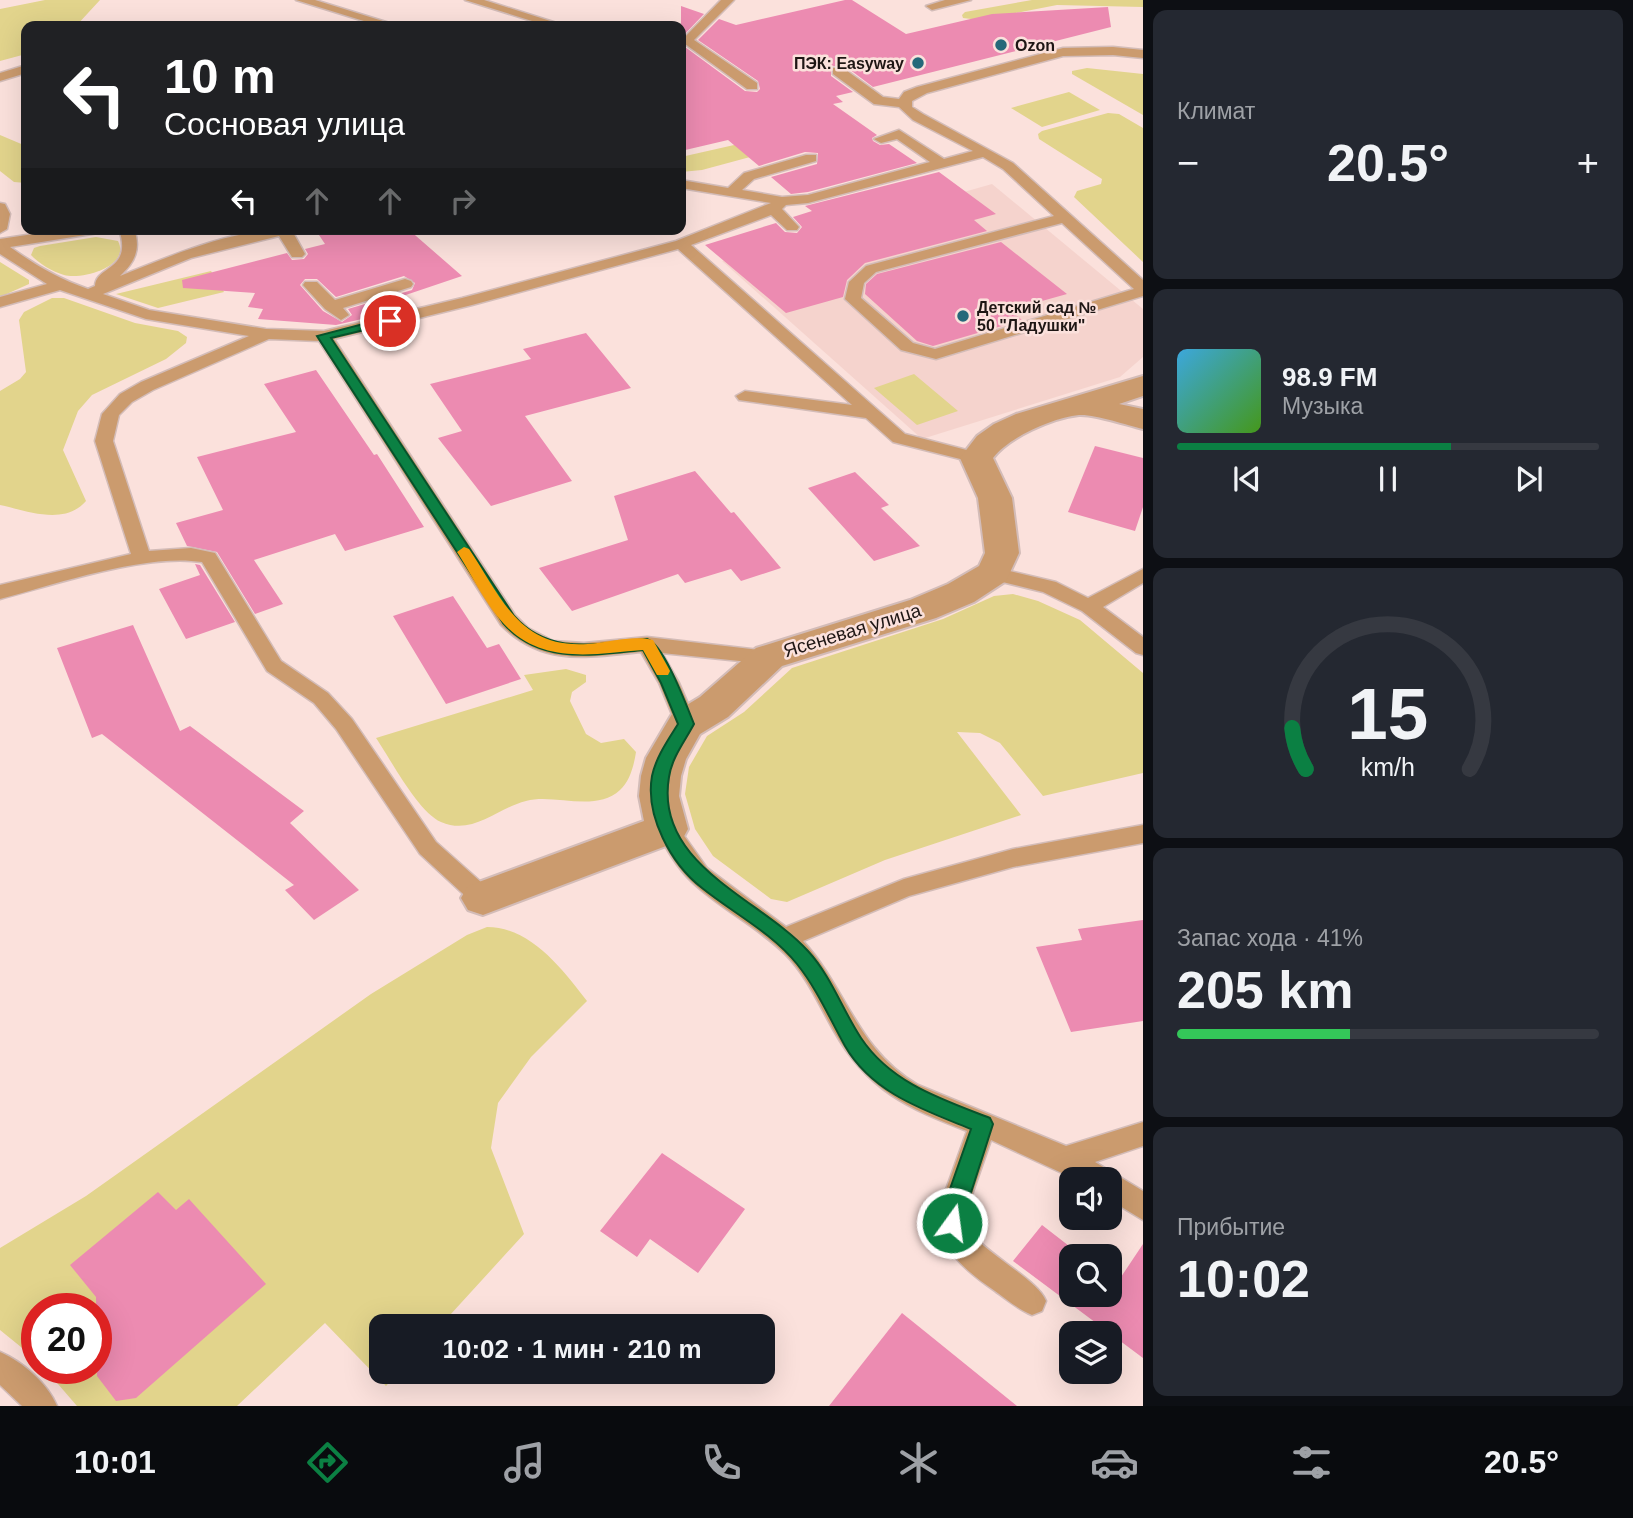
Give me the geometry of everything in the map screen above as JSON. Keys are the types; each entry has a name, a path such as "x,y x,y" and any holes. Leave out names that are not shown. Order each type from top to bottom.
{"street":[{"path":"993,573 1002,553 995,498 976,458 981,448 998,433 1143,385"},
{"path":"1080,406 1143,419"},
{"name":"Ясеневая улица","path":"667,829 659,796 660,776 666,758 686,724 714,707 769,657 922,609 961,593 993,573"},
{"path":"482,898 667,829"}],"lane":[{"path":"302,0 376,21"},
{"path":"471,0 543,21"},
{"path":"728,0 687,40 752,86"},
{"path":"932,6 965,0"},
{"path":"1066,217 871,268 857,282 853,299 907,347 936,354 1143,290 1066,217 1007,166 986,152 922,120 906,109 905,104 909,95 922,90 1063,52 1113,51 1143,54"},
{"path":"0,77 21,71"},
{"path":"838,71 879,101 905,104"},
{"path":"881,139 899,134 943,164"},
{"path":"0,245 31,269 61,285 146,314 266,334 324,336 681,244 778,205 986,152"},
{"path":"733,192 749,176 811,158"},
{"path":"686,185 733,192 778,205 792,228"},
{"path":"0,206 3,214 0,229"},
{"path":"0,245 61,235"},
{"path":"89,294 121,267 130,254 132,242 129,235"},
{"path":"89,294 179,257 264,235"},
{"path":"286,235 297,254"},
{"path":"681,244 899,438 976,458"},
{"path":"331,306 405,284"},
{"path":"0,302 61,285"},
{"path":"311,285 342,317 365,327"},
{"path":"142,559 104,441 111,414 126,398 147,386 266,334"},
{"path":"324,336 508,620 521,634 549,648 584,650 647,644 769,657"},
{"path":"745,396 870,413"},
{"path":"0,592 142,559 186,552 208,557 274,666 321,698 337,715 428,848 482,898"},
{"path":"993,573 1049,586 1089,606 1143,648"},
{"path":"1089,606 1143,575"},
{"path":"647,644 669,683 686,724"},
{"path":"667,829 688,864 706,881 784,938 804,959 825,990 853,1043 889,1081 922,1101 1068,1158 1082,1167"},
{"path":"784,938 904,888 1013,858 1143,834"},
{"path":"983,1124 953,1209 952,1223 957,1239 968,1252 1032,1301"},
{"path":"1068,1158 1143,1134"},
{"path":"1122,1193 1143,1207"},
{"path":"0,1367 16,1378 42,1406"}],"shaded area":[{"path":"45,0 100,0 81,21 21,21 21,55 0,61 0,9"},
{"path":"1032,0 1143,0 1143,7 1057,5 979,20 963,18 962,15 965,12"},
{"path":"1087,68 1143,74 1143,115 1072,74 1072,71"},
{"path":"1069,92 1100,110 1042,127 1011,108"},
{"path":"1108,113 1119,114 1143,128 1143,262 1074,197 1077,191 1101,184 1102,179 1039,139 1038,134 1042,131"},
{"path":"828,124 798,144 702,170 686,172 686,156"},
{"path":"0,135 21,144 21,183 14,182 0,171"},
{"name":"Детский сад № 50 \"Ладушки\"","path":"992,184 1143,309 1143,357 1120,377 922,439 722,261"},
{"path":"96,237 118,241 120,250 118,258 112,264 93,273 64,275 46,267 31,255 34,248 40,246"},
{"path":"0,262 29,280 29,284 0,297"},
{"path":"211,271 224,292 158,308 116,294"},
{"path":"52,298 64,298 135,323 178,331 187,337 186,343 166,359 92,395 78,411 63,450 86,501 67,513 45,515 0,505 0,391 20,379 26,372 19,320 24,312"},
{"path":"914,374 958,411 917,425 874,388"},
{"path":"1013,594 1038,601 1080,620 1143,673 1143,773 1043,796 1000,743 980,733 957,732 1021,815 885,860 787,902 771,899 713,856 695,829 685,794 689,767 707,736 744,712 792,668 943,619 994,596"},
{"path":"566,669 586,675 586,682 572,692 570,701 586,734 601,743 624,739 636,752 626,782 610,797 587,801 537,799 515,804 464,826 441,822 423,808 376,738 533,690 524,675"},
{"path":"487,927 518,934 544,952 587,1001 531,1057 498,1103 491,1148 524,1234 451,1314 369,1314 369,1368 325,1323 237,1406 77,1406 58,1384 112,1384 112,1293 21,1293 21,1347 0,1330 0,1248 86,1196 371,994 467,935"}],"building":[{"path":"852,0 906,34 992,14 1108,7 1111,27 873,87 845,66 831,66 831,76 853,92 836,96 843,102 833,104 877,135 872,138 873,141 880,145 889,144 917,163 808,192 791,194 771,177 817,164 818,153 805,152 759,166 728,140 686,150 686,48 745,91 757,92 760,89 758,81 698,40 719,19 736,25"},
{"path":"681,6 704,14 686,33 686,21 681,21"},
{"path":"939,172 996,214 974,220 987,231 865,263 847,280 843,297 786,313 705,245 776,223 785,232 797,233 802,227 793,217 812,211 805,206"},
{"path":"319,235 415,235 462,276 382,303 388,313 336,325 258,319 263,309 248,307 255,293 183,288 182,280 287,253 292,260 304,259 308,254 305,249 325,244","holes":["404,276 415,283 412,290 348,309 352,315 342,322 323,311 300,285 305,279 317,279 336,297"]},
{"path":"1001,242 1067,294 1010,310 1022,320 933,346 917,341 865,294 866,284 877,274"},
{"path":"586,333 631,388 525,416 572,481 491,506 438,438 462,431 430,384 531,359 523,349"},
{"path":"316,370 374,455 377,454 424,527 345,551 335,534 254,560 283,604 255,614 217,552 187,546 176,523 223,510 197,457 296,432 264,384"},
{"path":"1095,446 1143,458 1143,507 1135,531 1068,512"},
{"path":"695,471 781,568 741,581 731,569 685,583 678,574 572,611 539,568 628,540 614,496"},
{"path":"855,472 889,505 881,508 920,546 874,561 808,488"},
{"path":"195,564 200,565 235,622 186,639 159,589 200,575"},
{"path":"453,596 487,648 499,644 521,679 446,704 393,616"},
{"path":"133,625 180,731 190,726 304,811 290,823 359,890 314,920 285,890 294,885 102,734 92,738 57,648"},
{"path":"1143,920 1143,1021 1071,1032 1036,947 1082,940 1078,929"},
{"path":"662,1153 745,1209 698,1273 650,1239 637,1257 600,1231"},
{"path":"158,1192 176,1210 189,1199 266,1284 136,1398 116,1401 103,1384 112,1384 112,1293 93,1293 70,1265"},
{"path":"1042,1225 1067,1244 1059,1244 1059,1295 1013,1261"},
{"path":"1143,1244 1143,1358 1122,1342 1122,1321 1093,1321 1075,1307 1122,1307 1122,1276"},
{"path":"902,1313 933,1338 1017,1406 829,1406"}],"slow traffic":[{"path":"464,552 508,620 531,640 549,648 584,650 647,644 663,671"}],"place":[{"name":"Ozon","path":"1001,45"},
{"name":"ПЭК: Easyway","path":"918,63"},
{"name":"Детский сад № 50 \"Ладушки\"","path":"963,316"}],"route":[{"path":"390,321 324,336 508,620 521,634 549,648 584,650 647,644 669,683 686,724 666,758 660,776 659,796 667,829 688,864 706,881 784,938 804,959 825,990 853,1043 889,1081 922,1101 983,1124 953,1209 952,1223"}]}
